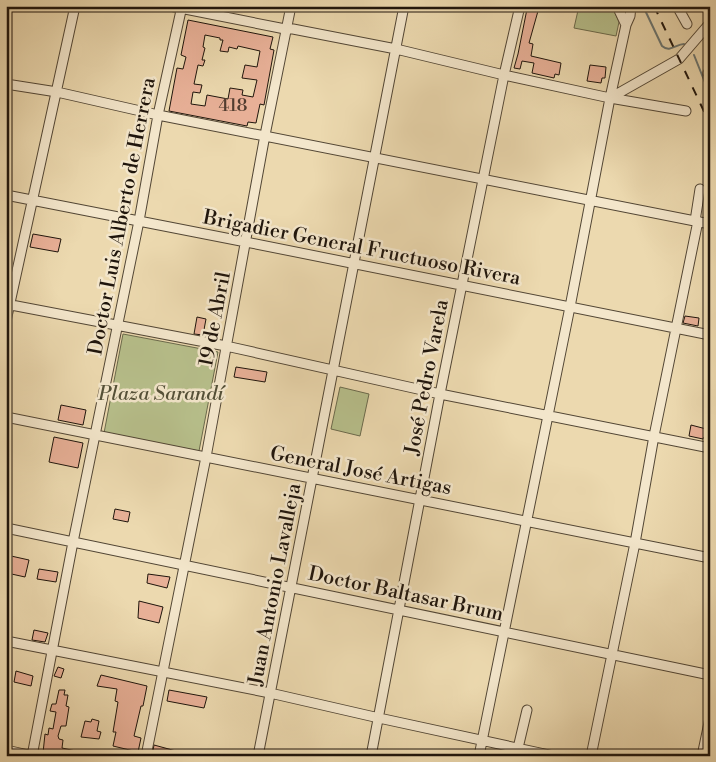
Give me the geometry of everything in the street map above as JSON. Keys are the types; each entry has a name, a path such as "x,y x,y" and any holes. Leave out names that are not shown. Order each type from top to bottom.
{"street":[{"path":"6,322 8,305 75,6"},
{"path":"170,6 286,30 293,29 396,49 504,76 610,98 686,111"},
{"name":"19 de Abril","path":"146,756 183,564 206,458 290,6"},
{"name":"Juan Antonio Lavalleja","path":"258,756 404,6"},
{"name":"José Pedro Varela","path":"371,756 440,394 504,76 520,6"},
{"path":"618,6 626,25"},
{"path":"479,756 570,307 610,98 631,6"},
{"path":"677,6 687,24"},
{"name":"Doctor Luis Alberto de Herrera","path":"32,756 73,542 139,221 158,115 181,8"},
{"path":"610,98 678,58 710,23"},
{"path":"6,84 57,92 158,115 710,224"},
{"path":"591,756 635,542 696,221 700,189"},
{"name":"Brigadier General Fructuoso Rivera","path":"6,195 710,335"},
{"path":"8,305 226,346 440,394 710,448"},
{"name":"General José Artigas","path":"6,417 710,558"},
{"name":"Doctor Baltasar Brum","path":"6,528 710,675"},
{"path":"6,641 270,693 554,756"},
{"path":"518,748 527,710"},
{"path":"702,756 710,718"},
{"path":"6,750 32,756"}],"green space":[{"path":"579,6 612,6 619,22 616,36 574,28"},
{"name":"Plaza Sarandí","path":"123,334 218,352 199,451 104,433"},
{"path":"340,387 369,394 360,436 331,429"}],"building":[{"path":"527,9 538,11 529,43 533,44 531,56 561,63 559,75 555,74 554,78 532,73 534,63 522,61 520,69 514,68"},
{"path":"188,20 273,37 270,49 274,50 264,105 260,104 256,123 248,122 247,126 169,111 177,68 183,69 186,57 181,55","holes":["205,35 220,38 220,40 223,40 220,51 228,52 229,47 237,49 238,46 260,51 257,67 245,65 242,78 257,80 253,97 242,95 243,90 230,88 228,99 207,95 205,106 191,104 193,92 200,93 202,85 194,84 198,65 203,66 205,60 202,60 205,48 203,47"]},
{"path":"590,65 606,67 605,78 602,78 601,83 587,81"},
{"path":"33,234 61,239 58,252 30,247"},
{"path":"101,303 111,305 109,317 98,315"},
{"path":"685,316 699,318 698,326 683,323"},
{"path":"197,317 206,319 203,335 194,334"},
{"path":"236,367 267,372 265,382 234,377"},
{"path":"61,405 86,410 83,425 58,420"},
{"path":"691,425 710,430 710,439 689,436"},
{"path":"54,437 83,443 78,468 49,462"},
{"path":"115,509 130,512 128,522 113,519"},
{"path":"11,556 29,560 25,577 7,573"},
{"path":"39,569 58,572 56,582 37,579"},
{"path":"148,574 170,577 167,588 147,583"},
{"path":"139,601 163,607 159,623 138,618"},
{"path":"34,630 48,633 45,642 32,640"},
{"path":"58,667 64,669 61,678 54,676"},
{"path":"16,671 33,676 31,686 14,682"},
{"path":"101,675 147,686 134,736 141,738 138,752 113,746 116,732 113,732 118,702 115,701 117,689 97,686"},
{"path":"59,690 65,690 64,695 68,695 66,706 69,707 66,726 61,726 58,736 59,739 63,740 62,748 85,753 85,756 55,756 43,753 45,734 48,735 49,728 53,729 56,712 50,711 52,704 56,704"},
{"path":"169,690 207,697 204,708 167,701"},
{"path":"92,719 99,721 97,731 101,732 99,739 81,737 85,721 91,722"},
{"path":"154,745 176,751 174,756 152,756"}],"waterway":[{"path":"643,6 662,46 668,49 684,44"},
{"path":"694,55 710,95"}],"railway":[{"path":"654,6 710,124"}]}
